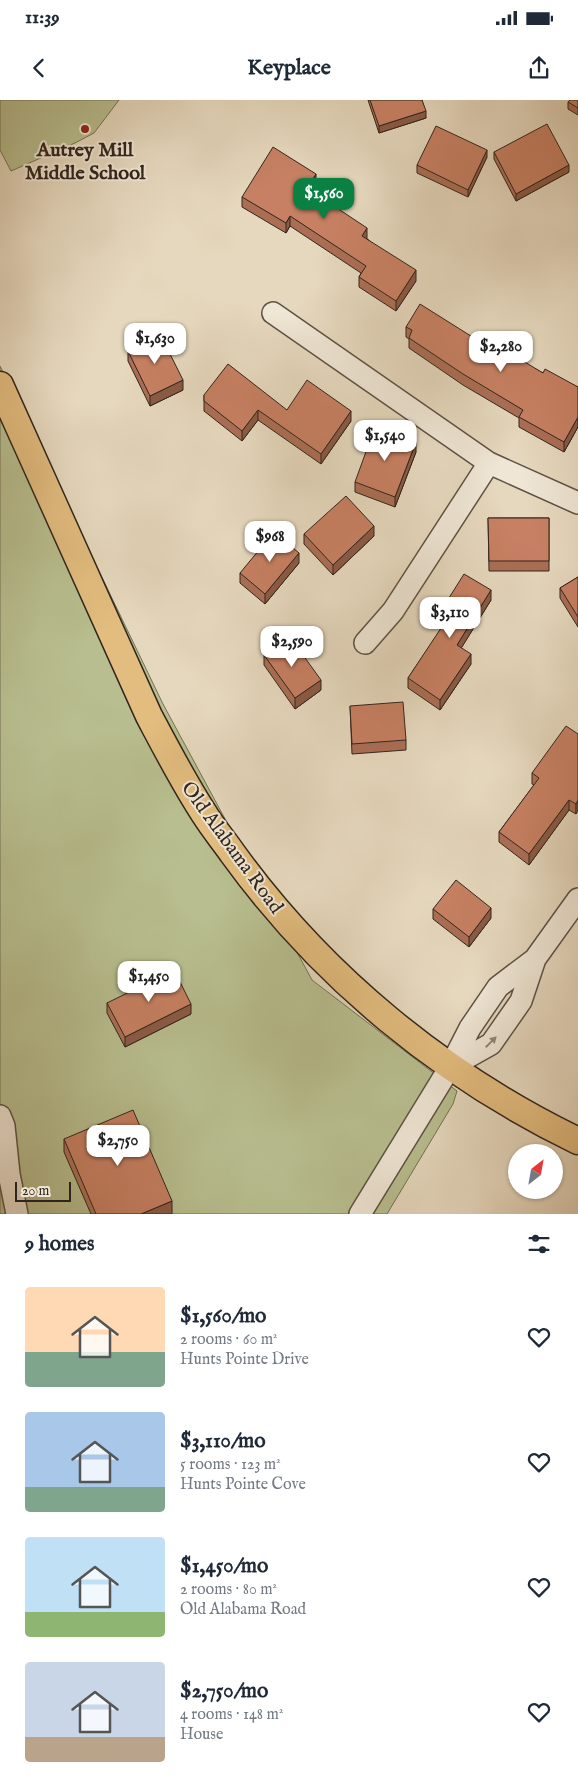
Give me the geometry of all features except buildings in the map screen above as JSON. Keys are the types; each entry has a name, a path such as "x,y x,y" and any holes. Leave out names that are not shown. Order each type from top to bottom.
{"main road":[{"name":"Old Alabama Road","path":"0,385 149,716 176,767 206,816 257,886 316,954 380,1014 450,1067 500,1100 578,1140"}],"street":[{"path":"273,312 489,463 578,503"},
{"path":"365,643 393,612 489,463"},
{"path":"360,1214 450,1067 491,1044 521,1002 535,959 576,905"},
{"path":"0,1116 4,1126 9,1174 17,1214"}],"green space":[{"path":"0,100 119,100 94,133 11,171 0,150"},
{"path":"0,366 163,704 312,980 457,1091 453,1104 387,1214 0,1214"}],"place":[{"name":"Autrey Mill Middle School","path":"85,129"}]}
